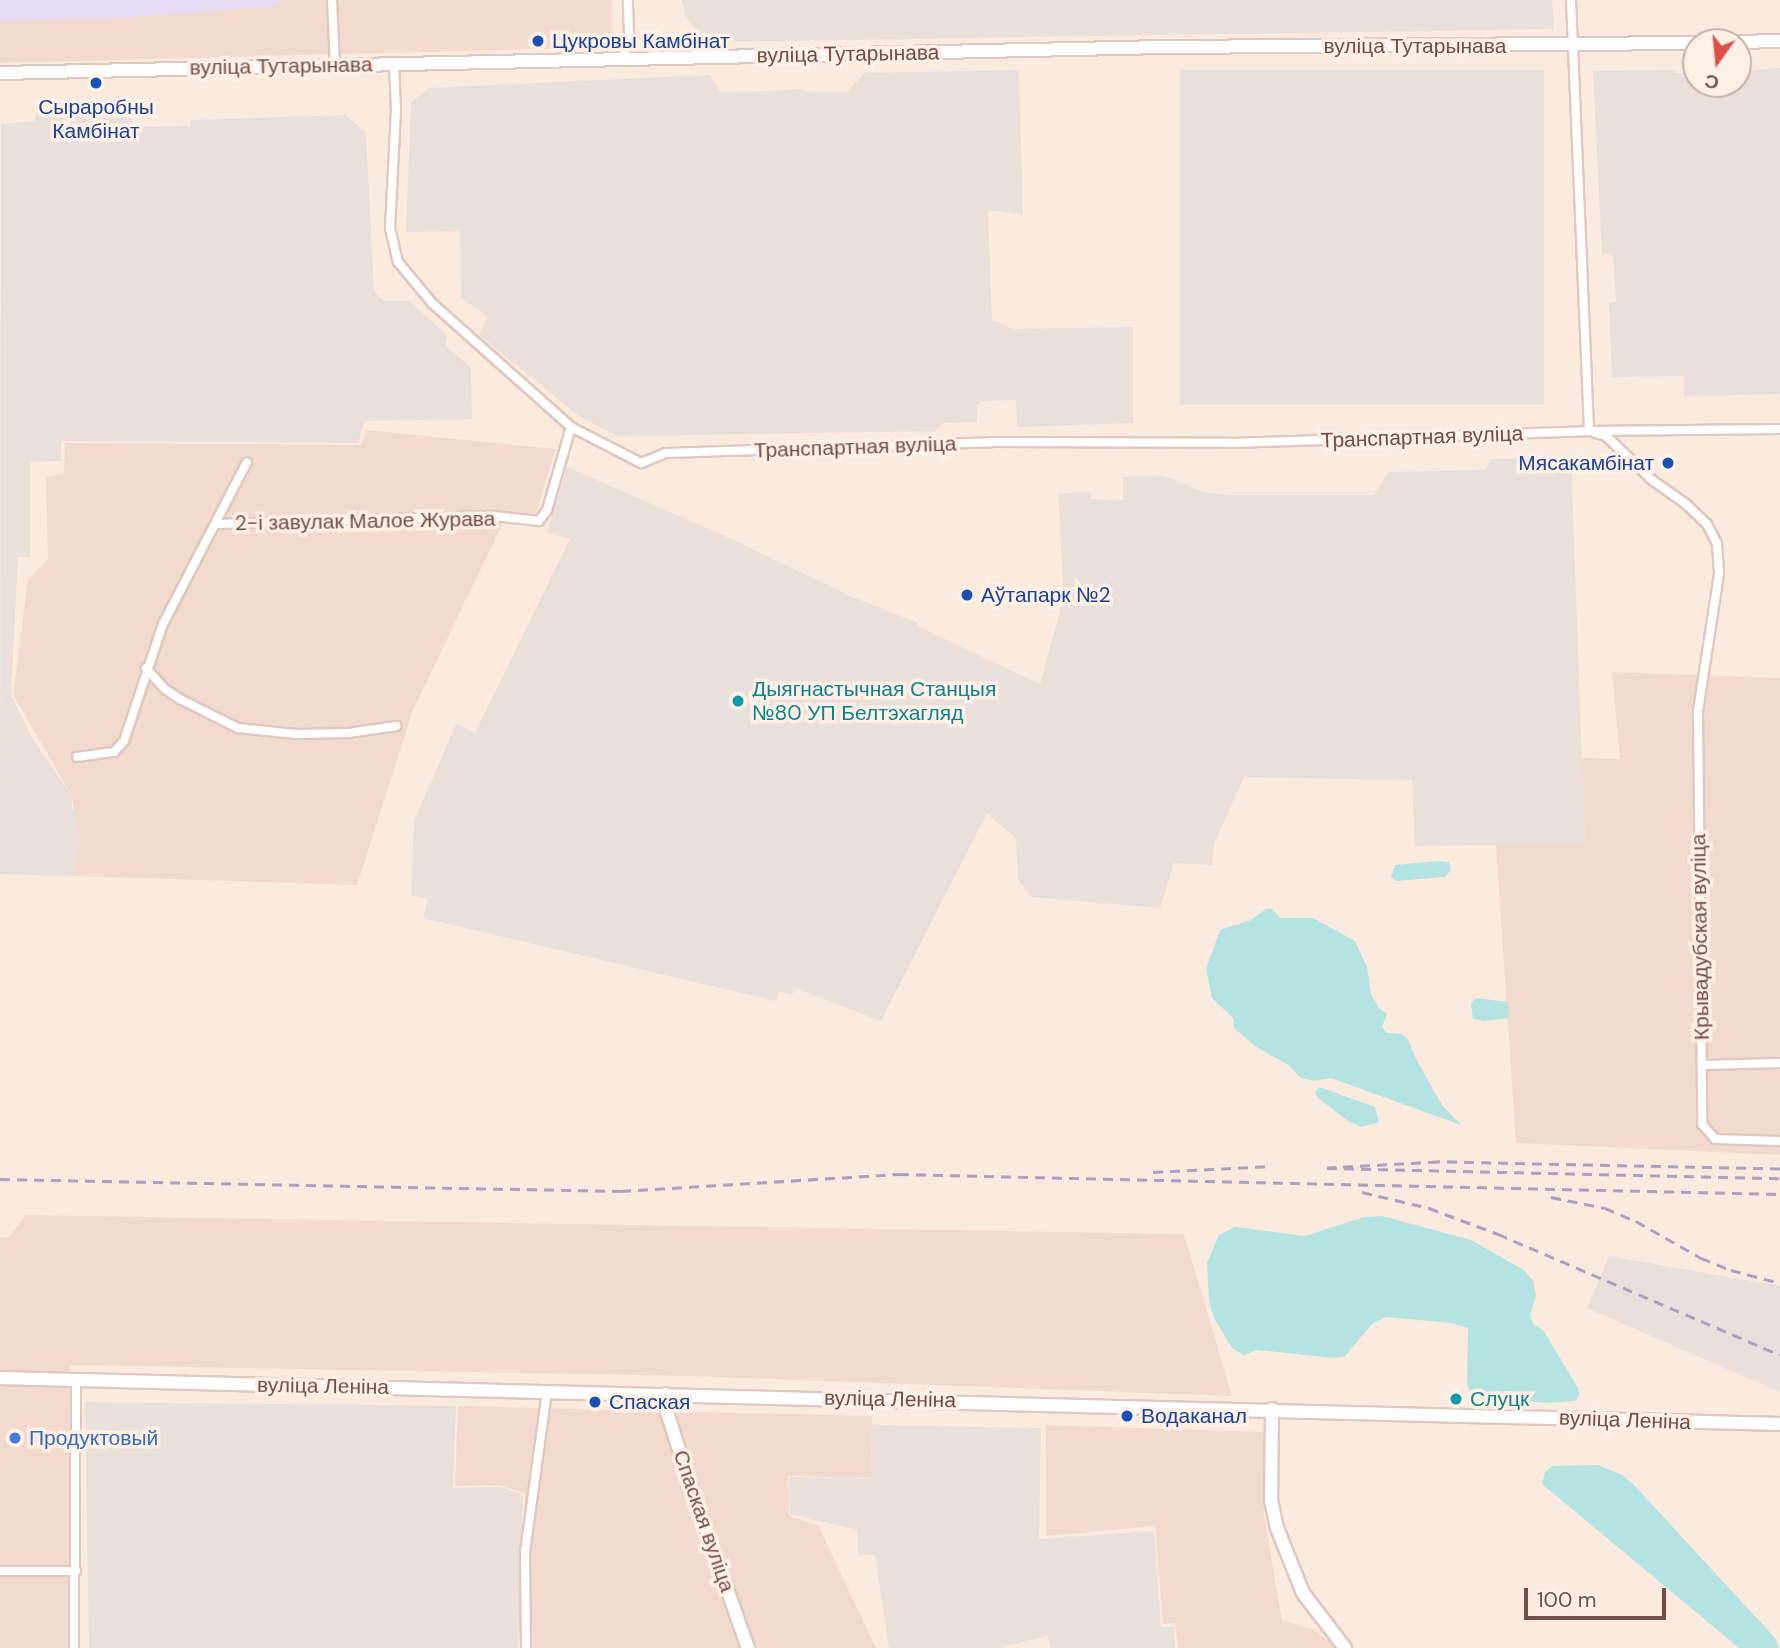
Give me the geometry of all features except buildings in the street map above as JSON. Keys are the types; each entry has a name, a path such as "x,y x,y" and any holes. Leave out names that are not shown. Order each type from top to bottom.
{"street":[{"path":"332,0 335,65"},
{"path":"623,60 629,34 628,0"},
{"path":"1571,0 1571,46 1590,406 1588,430"},
{"path":"1752,42 1780,41"},
{"name":"вуліца Тутарынава","path":"0,74 1165,47 1682,43"},
{"name":"Транспартная вуліца","path":"394,64 396,110 390,228 398,262 432,304 571,427 641,463 666,453 992,442 1231,443 1588,430 1780,429"},
{"name":"2-і завулак Малое Журава","path":"216,524 494,516 539,522 547,510 571,427"},
{"name":"Крывадубская вуліца","path":"1588,430 1606,436 1652,480 1686,504 1713,533 1717,544 1719,574 1698,712 1702,1124 1715,1139 1780,1141"},
{"path":"77,757 114,752 124,741 146,668 175,599 205,536 216,524 247,462"},
{"path":"146,668 165,689 180,699 238,728 296,734 348,733 396,726"},
{"path":"1702,1065 1780,1063"},
{"name":"вуліца Леніна","path":"0,1378 1780,1424"},
{"path":"74,1648 76,1380"},
{"path":"526,1648 525,1552 547,1392"},
{"name":"Спаская вуліца","path":"664,1394 666,1409 691,1487 748,1648"},
{"path":"1272,1409 1270,1500 1276,1528 1303,1593 1315,1613 1345,1648"},
{"path":"0,1571 76,1571"}],"shaded area":[{"path":"0,0 612,0 613,47 0,63"},
{"path":"0,0 279,0 279,6 118,18 0,21"},
{"path":"682,0 1552,0 1554,29 706,42 686,17"},
{"path":"1780,68 1780,394 1684,396 1684,376 1612,377 1609,303 1616,302 1613,255 1602,254 1593,71 1675,70 1675,73 1682,73 1682,98 1752,98 1752,70"},
{"path":"1019,70 1023,215 988,210 992,320 1013,329 1133,327 1133,423 1017,427 1016,400 981,401 977,405 977,422 943,423 935,431 618,436 579,416 479,335 488,316 461,298 460,231 406,232 411,103 429,88 710,75 721,93 804,89 805,92 846,93 865,73"},
{"path":"1180,70 1544,70 1544,405 1180,405"},
{"path":"85,113 86,119 132,117 133,127 190,126 191,120 346,115 366,133 374,291 384,301 409,301 447,335 445,345 471,368 472,419 365,421 358,443 61,441 61,461 30,462 30,557 18,557 11,695 32,738 72,796 72,810 78,812 79,845 74,855 74,876 0,874 1,124 35,121 35,114"},
{"path":"366,430 556,449 535,515 508,513 413,710 357,885 74,876 74,855 79,845 72,796 13,695 28,579 48,559 46,477 64,473 65,443 361,445"},
{"path":"1571,458 1585,844 1415,846 1412,780 1244,777 1214,844 1212,865 1174,863 1160,908 1031,897 1018,879 1016,839 987,813 881,1021 795,988 792,995 779,991 776,1001 423,918 428,899 411,895 414,821 456,724 475,733 570,539 547,532 567,467 727,537 848,595 918,623 917,626 1040,684 1064,596 1058,494 1091,492 1091,499 1123,500 1123,477 1164,476 1204,492 1226,495 1374,495 1388,472 1486,470 1491,459"},
{"path":"1612,672 1780,678 1780,1155 1516,1143 1496,845 1585,843 1581,758 1620,759"},
{"path":"26,1215 1184,1234 1232,1396 690,1376 70,1365 69,1648 0,1648 0,1237 9,1237"},
{"path":"1609,1256 1780,1286 1780,1392 1587,1308"},
{"path":"85,1402 456,1406 453,1488 501,1487 523,1495 518,1648 89,1648"},
{"path":"458,1406 872,1416 871,1478 788,1476 789,1516 818,1525 876,1648 520,1648 525,1494 501,1485 455,1486"},
{"path":"872,1425 1041,1428 1039,1539 1154,1531 1161,1627 1174,1627 1175,1648 1050,1648 1048,1636 999,1648 889,1648 875,1555 858,1554 857,1530 790,1514 789,1477 871,1479"},
{"path":"1046,1425 1265,1432 1264,1515 1282,1621 1314,1629 1336,1648 1178,1648 1175,1623 1163,1624 1155,1526 1046,1536"}],"water":[{"path":"1449,862 1451,870 1445,877 1396,881 1391,877 1395,865"},
{"path":"1266,909 1272,909 1280,918 1313,918 1355,941 1367,967 1371,994 1378,1007 1387,1014 1382,1027 1387,1033 1401,1034 1408,1039 1442,1105 1461,1125 1331,1078 1314,1081 1301,1078 1288,1065 1255,1046 1234,1028 1233,1018 1212,998 1206,969 1220,930 1251,920"},
{"path":"1476,998 1508,1002 1509,1018 1484,1021 1473,1019 1471,1004"},
{"path":"1319,1087 1375,1107 1379,1122 1361,1127 1348,1121 1317,1097 1315,1093"},
{"path":"1382,1216 1471,1240 1524,1270 1533,1281 1536,1296 1530,1315 1533,1324 1543,1330 1578,1388 1579,1396 1575,1401 1547,1403 1472,1396 1467,1385 1468,1328 1452,1323 1386,1317 1372,1324 1345,1356 1334,1358 1257,1350 1244,1355 1232,1348 1214,1318 1209,1301 1207,1263 1219,1235 1235,1227 1305,1236 1364,1217"},
{"path":"1598,1465 1622,1475 1633,1484 1776,1639 1779,1648 1739,1648 1542,1484 1545,1472 1552,1466"}],"railway":[{"path":"1780,1169 1438,1162 1327,1168 1780,1178"},
{"path":"1153,1172 1272,1166"},
{"path":"0,1179 621,1191 899,1174 1780,1194"},
{"path":"1362,1192 1429,1208 1498,1234 1780,1355"},
{"path":"1551,1197 1605,1208 1636,1221 1701,1258 1731,1270 1780,1283"}],"place":[{"name":"Цукровы Камбінат","path":"538,41"},
{"name":"Сыраробны Камбінат","path":"96,83"},
{"name":"Мясакамбінат","path":"1668,463"},
{"name":"Аўтапарк №2","path":"967,595"},
{"name":"Дыягнастычная Станцыя №80 УП Белтэхагляд","path":"738,701"},
{"name":"Слуцк","path":"1456,1399"},
{"name":"Спаская","path":"595,1402"},
{"name":"Водаканал","path":"1127,1416"},
{"name":"Продуктовый","path":"15,1438"}]}
